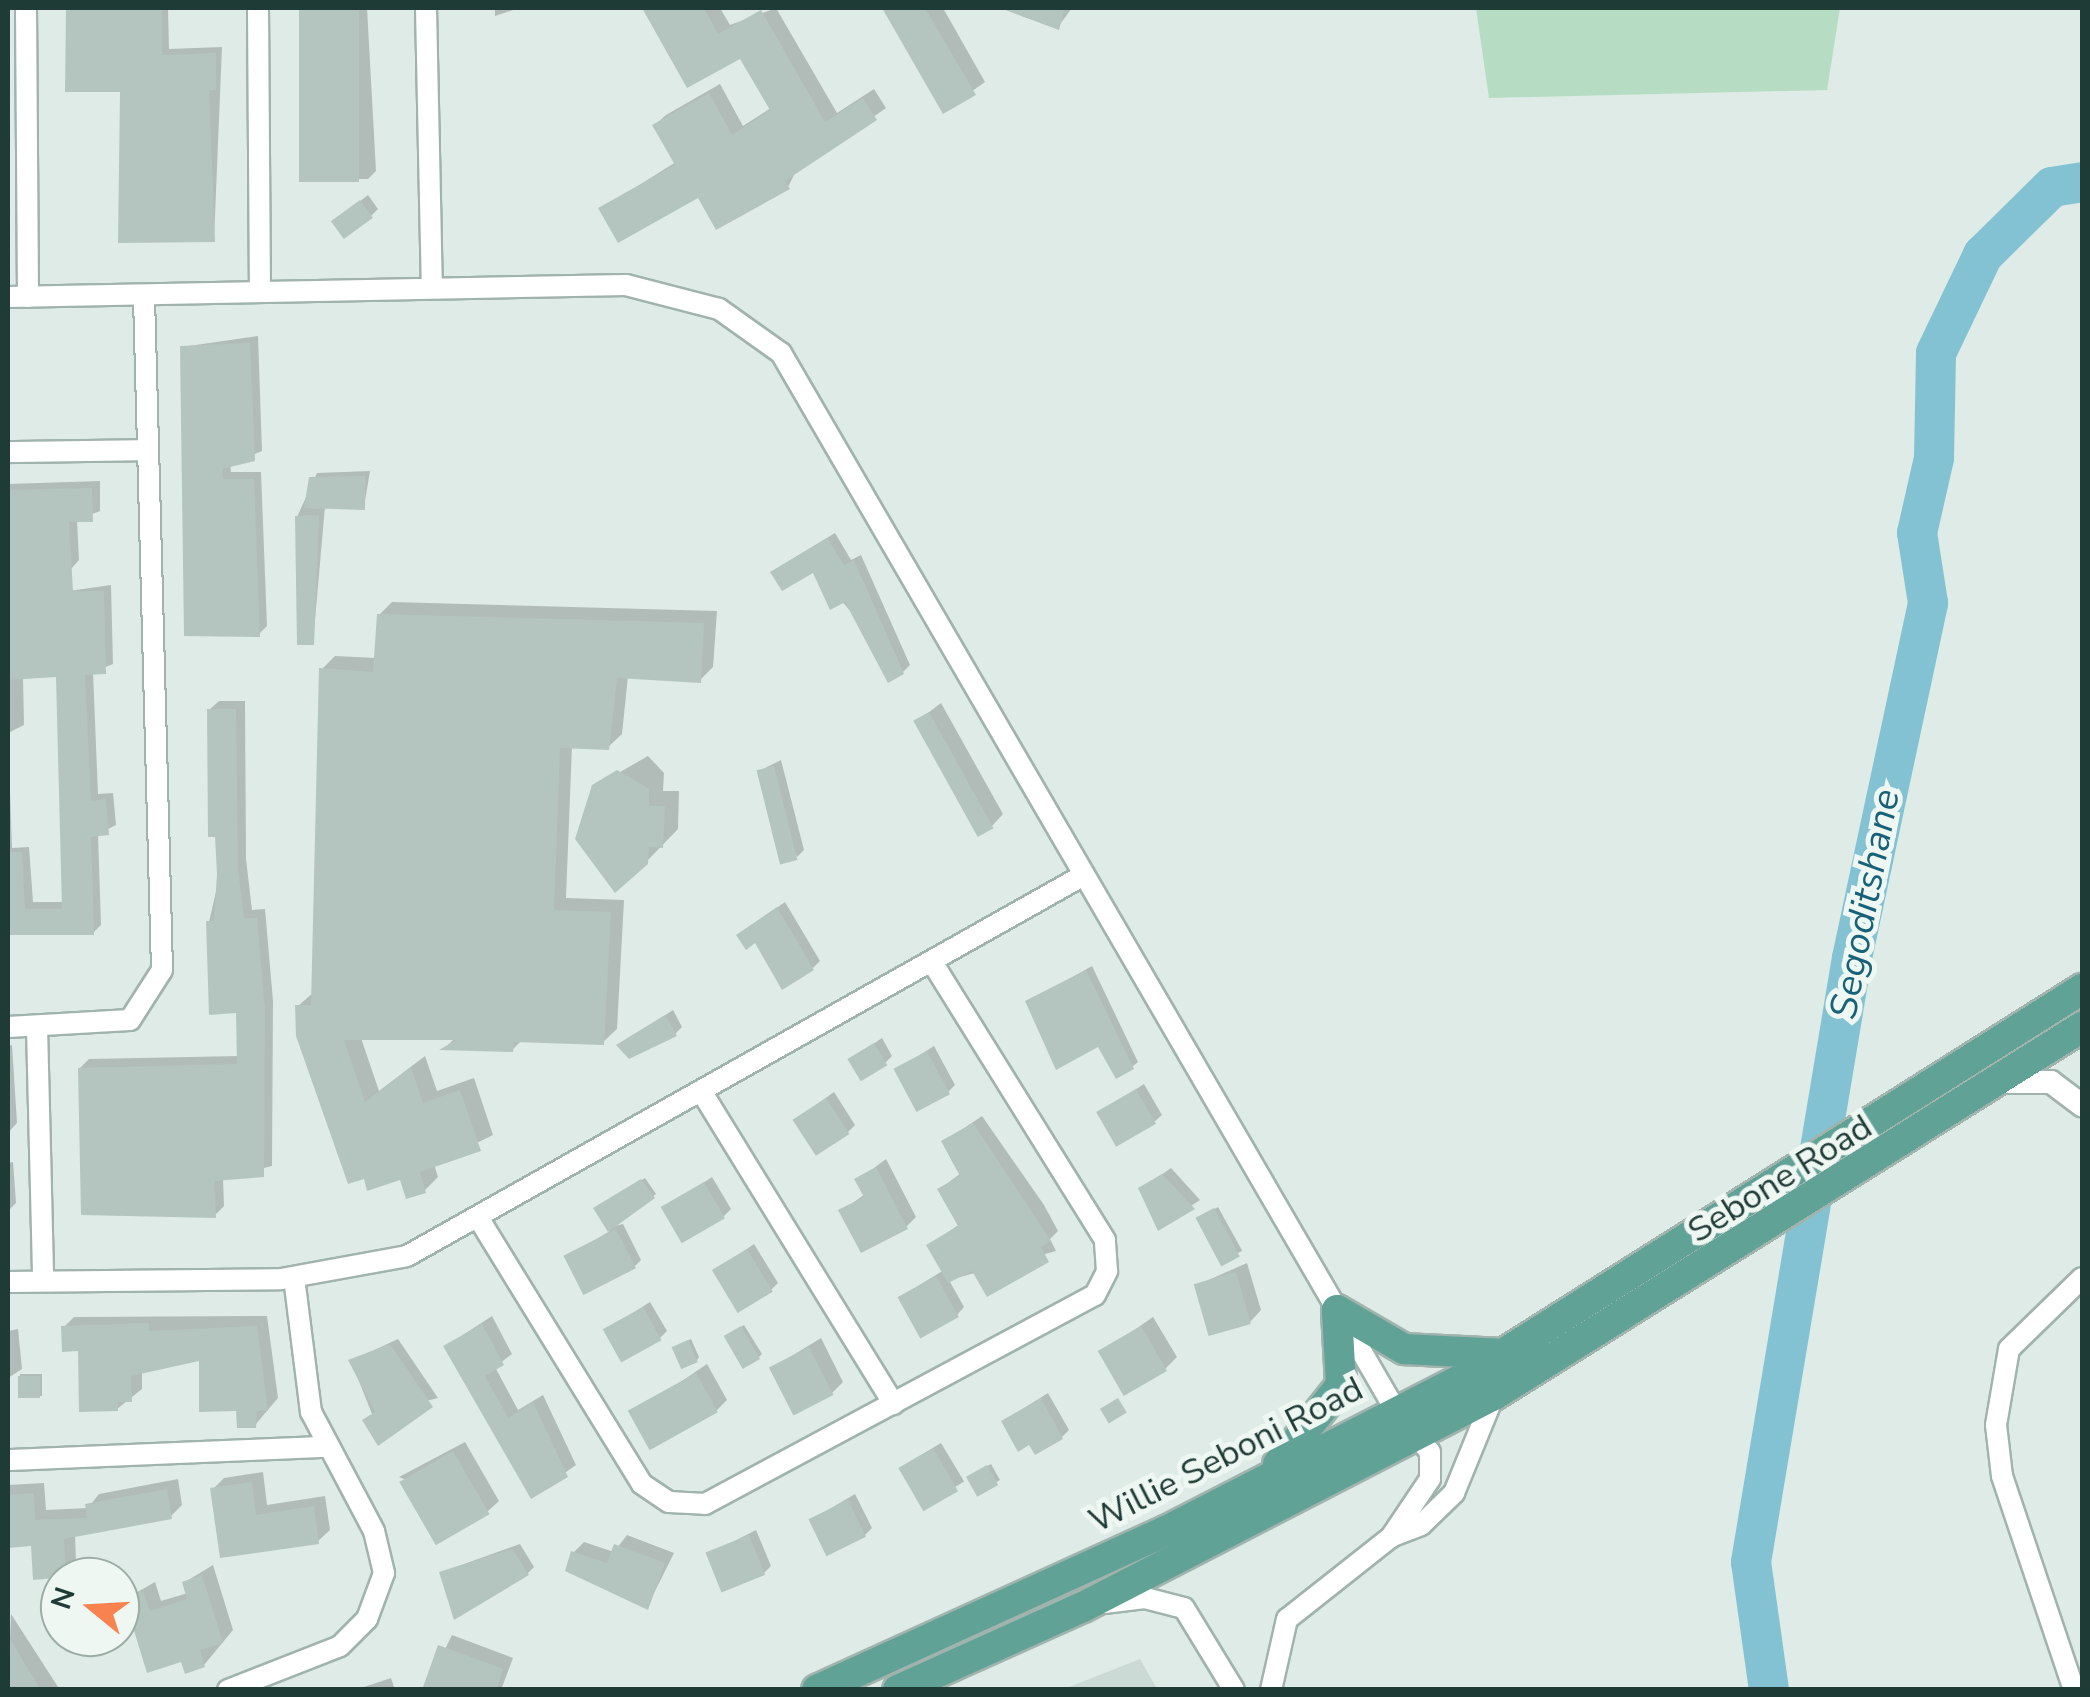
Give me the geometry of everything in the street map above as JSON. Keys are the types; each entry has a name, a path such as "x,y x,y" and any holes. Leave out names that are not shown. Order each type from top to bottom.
{"main road":[{"name":"Sebone Road","path":"1656,1264 2082,989"},
{"path":"1996,1083 2082,1027"},
{"name":"Sebone Road","path":"1672,1291 1996,1083"},
{"name":"Willie Seboni Road","path":"817,1690 1262,1481 1505,1354 1656,1264"},
{"name":"Willie Seboni Road","path":"898,1690 1082,1607 1494,1395 1672,1291"},
{"path":"1337,1310 1404,1349 1505,1354"},
{"path":"1262,1481 1341,1385 1337,1310"}],"street":[{"path":"26,8 18,297 626,285 675,293 758,330 797,377 1396,1411 1420,1433 1430,1479 1391,1536 1287,1619 1272,1690"},
{"path":"258,8 260,292"},
{"path":"426,8 432,286"},
{"path":"8,1028 130,1020 162,970 144,296"},
{"path":"8,452 147,450"},
{"path":"8,1282 294,1278 406,1256 703,1094 1084,875"},
{"path":"480,1219 642,1484 668,1502 706,1504 1096,1295 1107,1272 1105,1240 933,964"},
{"path":"36,1027 43,1281"},
{"path":"1996,1083 2035,1078 2082,1105"},
{"path":"703,1094 894,1404"},
{"path":"228,1690 340,1646 367,1618 384,1573 374,1531 323,1447 294,1278"},
{"path":"2074,1690 2002,1476 1996,1426 2009,1350 2082,1278"},
{"path":"1391,1536 1422,1525 1454,1493 1494,1395"},
{"path":"8,1460 323,1447"},
{"path":"1082,1607 1145,1598 1184,1608 1234,1690"}],"shaded area":[{"path":"1140,1659 1157,1689 1064,1689"}],"green space":[{"path":"1476,8 1840,8 1827,90 1489,98"}],"building":[{"path":"66,8 162,8 162,55 216,53 216,90 209,90 215,242 118,243 120,92 65,92"},
{"path":"299,8 359,8 359,182 299,182"},
{"path":"642,8 704,8 718,34 761,10 825,122 863,98 877,120 785,181 790,189 716,230 698,198 618,243 598,208 675,165 652,125 709,93 732,135 770,110 740,59 687,88"},
{"path":"882,8 925,8 976,95 943,114"},
{"path":"1000,8 1065,8 1059,30"},
{"path":"360,200 373,218 344,239 331,221"},
{"path":"250,343 255,461 222,469 223,479 254,479 260,637 184,636 180,346"},
{"path":"365,476 365,510 304,508 309,477"},
{"path":"92,488 93,522 69,522 73,591 104,591 106,674 85,675 91,801 106,799 109,835 91,837 94,935 8,935 8,852 22,852 25,909 62,909 56,677 8,680 8,490"},
{"path":"319,515 314,645 297,645 295,516"},
{"path":"827,538 844,565 854,560 904,674 888,683 845,602 830,610 813,573 782,591 770,572"},
{"path":"377,614 704,623 701,683 617,678 609,750 560,748 554,910 611,912 604,1045 514,1042 513,1052 439,1050 456,1040 344,1040 365,1102 411,1067 423,1103 460,1090 481,1151 420,1172 426,1193 406,1199 400,1180 367,1191 364,1179 348,1184 296,1036 295,1005 311,1005 319,668 373,672"},
{"path":"207,709 236,709 238,869 244,918 257,918 265,1011 264,1177 214,1181 216,1218 81,1215 78,1068 237,1064 236,1013 209,1015 206,921 214,921 217,874 215,837 208,837"},
{"path":"929,712 993,828 978,837 913,721"},
{"path":"774,766 797,860 780,864 757,770"},
{"path":"617,770 649,789 649,806 665,806 663,848 649,847 648,864 615,893 575,839 592,785"},
{"path":"777,907 814,970 782,990 755,943 746,950 736,935"},
{"path":"1086,970 1134,1069 1116,1079 1098,1047 1056,1070 1025,1001"},
{"path":"665,1015 677,1036 629,1059 616,1045"},
{"path":"874,1043 887,1065 861,1081 847,1059"},
{"path":"927,1051 950,1094 916,1112 893,1069"},
{"path":"1136,1089 1156,1124 1116,1147 1096,1112"},
{"path":"826,1098 849,1134 816,1156 792,1120"},
{"path":"973,1123 1051,1241 1041,1247 1049,1262 987,1297 972,1271 948,1283 926,1245 958,1226 937,1189 960,1176 941,1141"},
{"path":"876,1167 908,1229 861,1253 838,1210 864,1197 854,1179"},
{"path":"1162,1174 1195,1209 1158,1231 1138,1188"},
{"path":"641,1179 655,1198 608,1232 593,1208"},
{"path":"704,1182 725,1218 682,1243 661,1207"},
{"path":"1214,1208 1240,1257 1221,1266 1195,1218"},
{"path":"616,1229 636,1268 583,1295 563,1256"},
{"path":"747,1249 773,1292 738,1313 712,1270"},
{"path":"1236,1272 1251,1324 1209,1336 1194,1284"},
{"path":"936,1276 959,1317 920,1338 898,1297"},
{"path":"643,1307 661,1340 621,1363 603,1329"},
{"path":"149,1323 149,1331 257,1326 268,1411 257,1411 256,1428 237,1428 236,1411 199,1412 199,1361 131,1376 132,1402 118,1402 118,1411 79,1412 78,1351 62,1352 61,1326"},
{"path":"482,1324 504,1365 485,1376 508,1418 533,1402 568,1477 531,1499 443,1346"},
{"path":"741,1326 760,1359 743,1369 724,1336"},
{"path":"1141,1326 1167,1371 1124,1396 1098,1351"},
{"path":"688,1340 698,1362 681,1369 672,1347"},
{"path":"390,1344 433,1407 378,1446 362,1420 375,1412 348,1360"},
{"path":"809,1347 834,1395 793,1416 769,1367"},
{"path":"696,1373 718,1412 650,1450 628,1411"},
{"path":"18,1376 40,1376 40,1398 18,1398"},
{"path":"1041,1398 1063,1439 1035,1455 1029,1445 1018,1452 1001,1421"},
{"path":"1118,1398 1127,1413 1109,1423 1100,1409"},
{"path":"933,1448 958,1491 923,1511 898,1468"},
{"path":"453,1451 490,1514 436,1545 399,1482"},
{"path":"987,1465 998,1485 977,1497 966,1477"},
{"path":"252,1482 256,1515 314,1506 319,1544 220,1558 210,1488"},
{"path":"167,1489 172,1519 64,1539 65,1557 40,1557 40,1579 33,1580 31,1546 8,1548 8,1495 34,1493 35,1520 87,1518 85,1504"},
{"path":"848,1500 866,1537 826,1556 808,1519"},
{"path":"749,1535 765,1575 722,1592 705,1553"},
{"path":"614,1544 665,1563 648,1610 565,1571 571,1551 607,1563"},
{"path":"512,1549 529,1575 454,1620 439,1572"},
{"path":"202,1575 223,1643 200,1650 205,1667 185,1674 181,1662 147,1673 140,1650 140,1592 143,1591 150,1611 187,1599 182,1582"},
{"path":"8,1636 41,1690 8,1690"},
{"path":"438,1645 503,1669 496,1690 422,1690"}],"waterway":[{"name":"Segoditshane","path":"1769,1690 1751,1562 1852,958 1928,603 1917,533 1934,458 1936,353 1983,255 2052,187 2082,182"}]}
